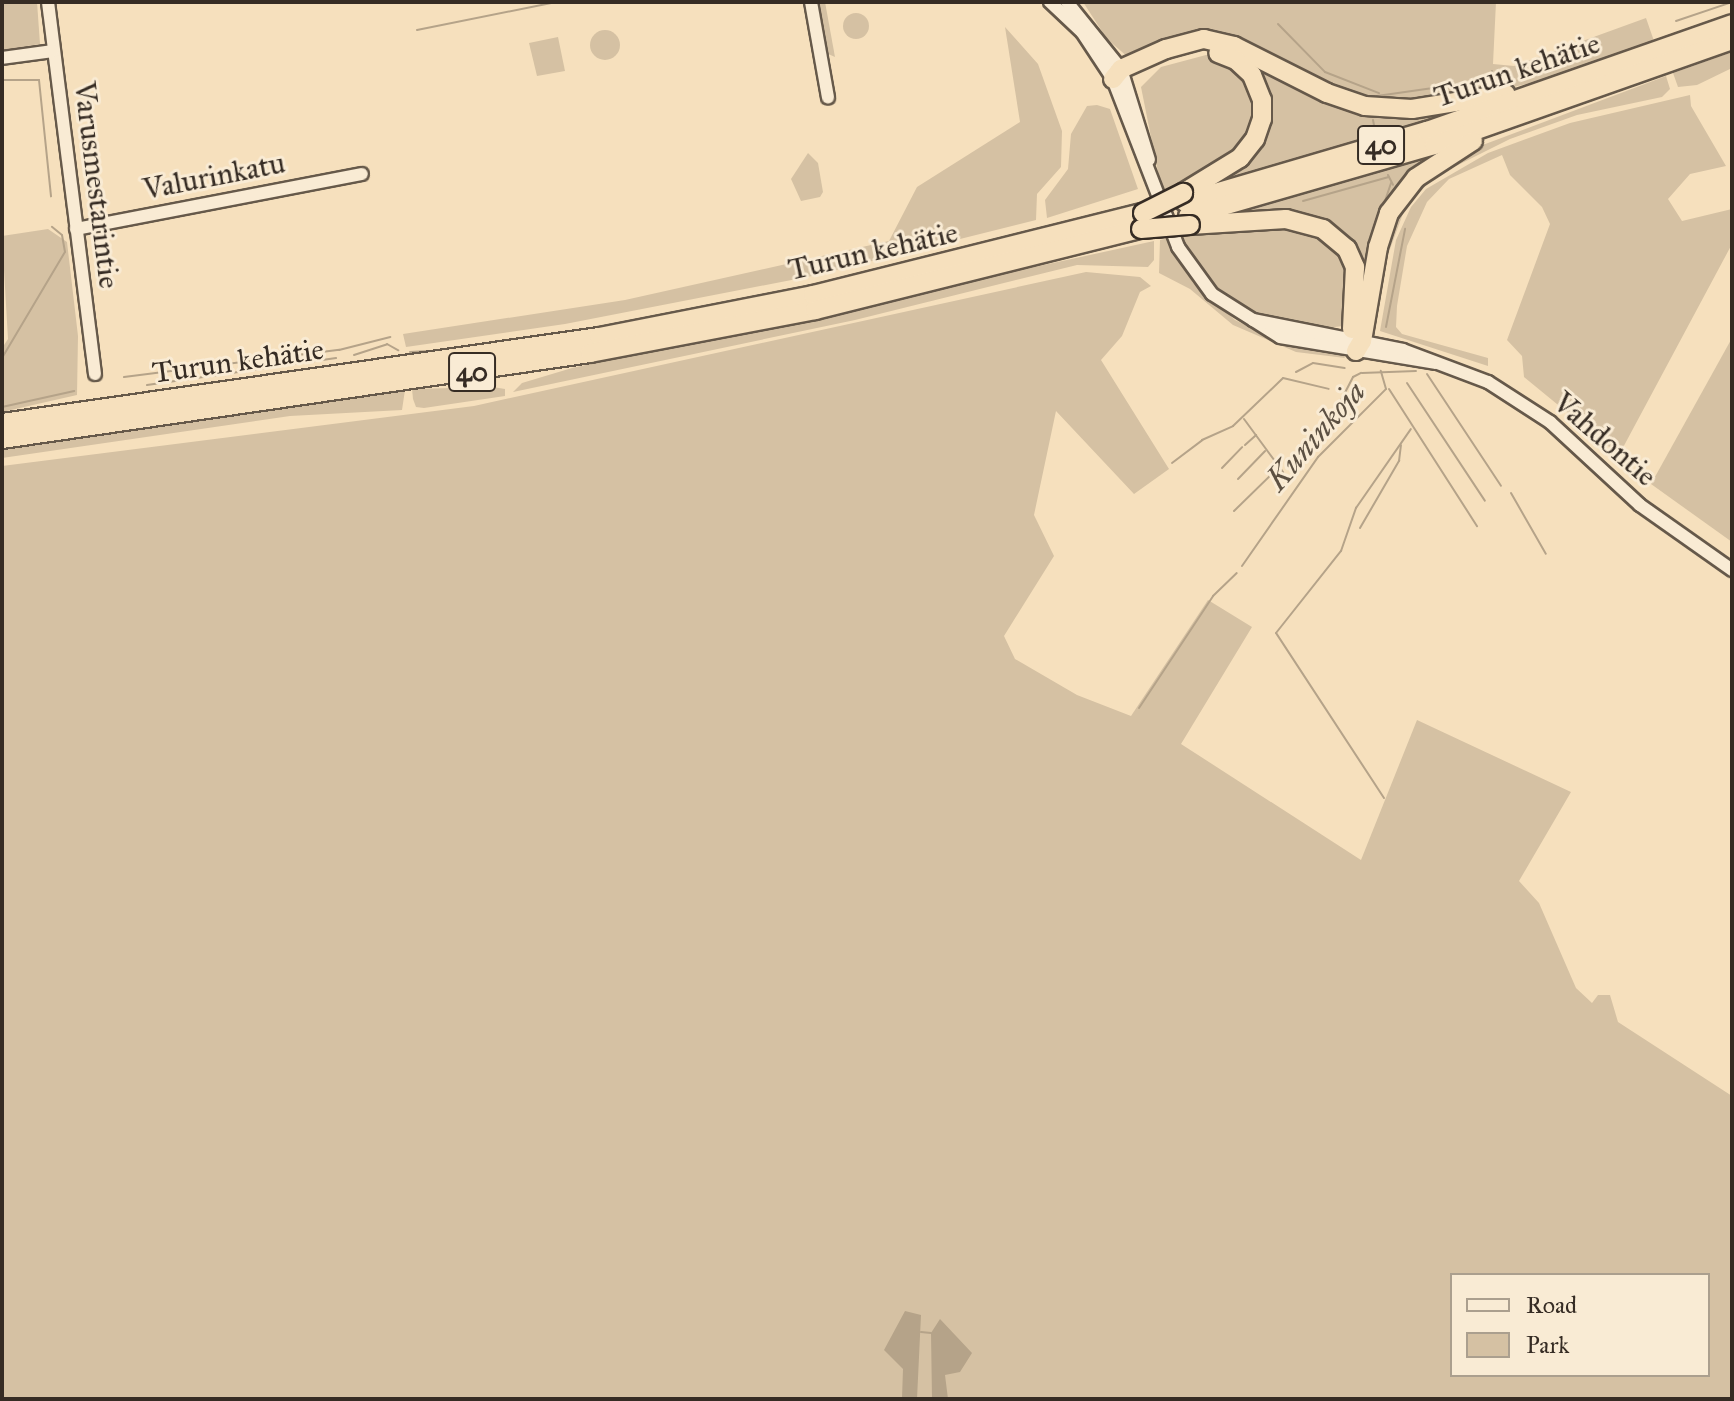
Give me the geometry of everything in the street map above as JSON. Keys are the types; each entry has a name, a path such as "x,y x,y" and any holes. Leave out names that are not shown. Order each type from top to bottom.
{"highway":[{"name":"Turun kehätie","path":"1186,209 1576,81 1732,24"},
{"name":"Turun kehätie","path":"1186,209 1514,118 1732,40"},
{"path":"1120,76 1178,44 1215,41 1339,98 1394,109 1452,104 1576,81"},
{"path":"1120,76 1180,55 1203,51 1236,60 1256,83 1262,119 1250,147 1186,209 1137,222"},
{"path":"1356,344 1378,247 1397,200 1429,167 1514,118"},
{"path":"1137,222 1186,209 1286,219 1333,236 1347,249 1357,274 1356,344"},
{"name":"Turun kehätie","path":"2,423 599,337 813,295 1137,222"},
{"name":"Turun kehätie","path":"2,439 590,353 815,310 1137,222"}],"street":[{"name":"Varusmestarintie","path":"48,2 95,374"},
{"path":"811,2 828,97"},
{"name":"Vahdontie","path":"1060,4 1120,76 1151,175 1191,269 1212,294 1246,319 1280,337 1356,344 1435,363 1522,402 1640,505 1732,570"},
{"path":"2,58 53,51"},
{"name":"Valurinkatu","path":"76,229 362,174"}],"green space":[{"path":"2,2 37,2 40,44 2,50"},
{"path":"817,2 825,2 835,57 826,53"},
{"path":"1083,2 1496,2 1493,64 1514,66 1646,18 1654,41 1567,74 1509,88 1392,104 1357,98 1232,39 1129,58 1107,39"},
{"path":"856,13 865,17 869,26 865,35 856,39 847,35 843,26 847,17"},
{"path":"1005,27 1038,64 1062,131 1061,167 1037,194 1036,220 812,276 565,324 406,347 403,334 625,300 889,241 917,187 1020,122"},
{"path":"605,30 615,35 620,45 615,55 605,60 595,55 590,45 595,35"},
{"path":"558,37 565,71 537,76 529,43"},
{"path":"1202,45 1232,50 1327,97 1373,112 1421,113 1495,102 1208,187 1244,163 1263,135 1269,113 1259,81 1247,64 1217,48 1192,49 1138,67"},
{"path":"1732,52 1732,68 1697,85 1678,87 1673,73"},
{"path":"1206,55 1226,59 1256,93 1252,139 1187,184 1162,192 1141,87 1161,67"},
{"path":"1666,76 1670,89 1662,97 1577,115 1510,139 1434,177 1405,208 1382,271 1383,245 1410,192 1464,152"},
{"path":"1690,95 1691,106 1726,166 1690,174 1668,199 1682,221 1732,209 1732,244 1619,455 1524,377 1522,356 1507,340 1550,224 1542,207 1510,175 1502,155 1449,179 1427,202 1407,246 1397,306 1396,327 1402,334 1488,358 1488,366 1380,331 1396,240 1411,207 1426,189 1488,153 1570,123"},
{"path":"1087,106 1110,109 1138,189 1047,218 1045,200 1068,169 1071,134"},
{"path":"1452,147 1411,176 1362,314 1338,233 1223,214"},
{"path":"808,153 818,163 823,192 820,197 801,201 791,179"},
{"path":"1242,225 1307,227 1347,257 1343,326 1319,329 1269,320 1217,290 1179,236"},
{"path":"48,229 67,242 78,336 77,395 2,412 2,348 8,339 2,236"},
{"path":"1169,238 1193,283 1235,320 1278,341 1341,352 1345,358 1296,352 1233,325 1190,289 1159,273 1160,240"},
{"path":"1154,241 1154,260 1148,267 1077,265 855,320 513,392 522,383 572,368"},
{"path":"1086,272 1140,277 1151,286 1140,292 1122,336 1101,360 1169,469 1134,494 1056,411 1034,515 1054,556 1004,636 1015,659 1077,695 1131,716 1208,600 1252,627 1181,744 1361,860 1417,720 1571,792 1519,881 1539,903 1576,988 1592,1003 1598,995 1610,995 1618,1022 1732,1096 1732,1399 2,1399 2,466 474,406"},
{"path":"1732,338 1732,542 1651,484"},
{"path":"412,389 505,389 505,396 424,408 416,407"},
{"path":"405,390 402,410 290,416 2,458 2,446"}],"shaded area":[{"path":"905,1311 921,1315 917,1399 902,1398 903,1369 884,1350"},
{"path":"940,1319 972,1353 960,1372 945,1375 948,1399 932,1399 931,1333"}],"waterway":[{"path":"417,30 556,2"},
{"path":"1676,21 1732,2"},
{"path":"1278,24 1325,72 1379,93"},
{"name":"Kuninkoja","path":"1377,96 1482,81 1491,78 1492,71"},
{"path":"2,80 39,80 51,196"},
{"name":"Kuninkoja","path":"1373,120 1375,130"},
{"name":"Kuninkoja","path":"1388,175 1393,185"},
{"path":"1303,201 1389,177"},
{"path":"1367,254 1391,183"},
{"path":"2,358 65,252 62,235 52,227"},
{"name":"Kuninkoja","path":"1386,327 1405,229"},
{"path":"124,377 339,350 390,337"},
{"path":"354,355 387,344 398,350"},
{"path":"410,352 430,351"},
{"path":"147,385 336,358"},
{"path":"1296,372 1313,363 1345,368"},
{"name":"Kuninkoja","path":"1242,566 1318,457 1386,389 1381,371"},
{"path":"1362,373 1416,371"},
{"path":"1316,449 1353,377 1361,373"},
{"path":"1427,374 1501,486"},
{"path":"1172,463 1202,440 1233,426 1283,378 1329,389"},
{"path":"1407,383 1485,501"},
{"path":"1389,389 1477,526"},
{"path":"2,407 74,391"},
{"path":"1244,419 1283,472"},
{"path":"1384,798 1276,633 1341,551 1356,508 1411,429"},
{"path":"1245,445 1256,435"},
{"path":"1360,528 1399,461 1401,445"},
{"path":"1222,468 1242,447"},
{"path":"1238,479 1265,451"},
{"path":"1234,511 1278,468"},
{"path":"1511,493 1546,554"},
{"name":"Kuninkoja","path":"1139,708 1213,596 1237,573"},
{"path":"921,1332 931,1333"}]}
